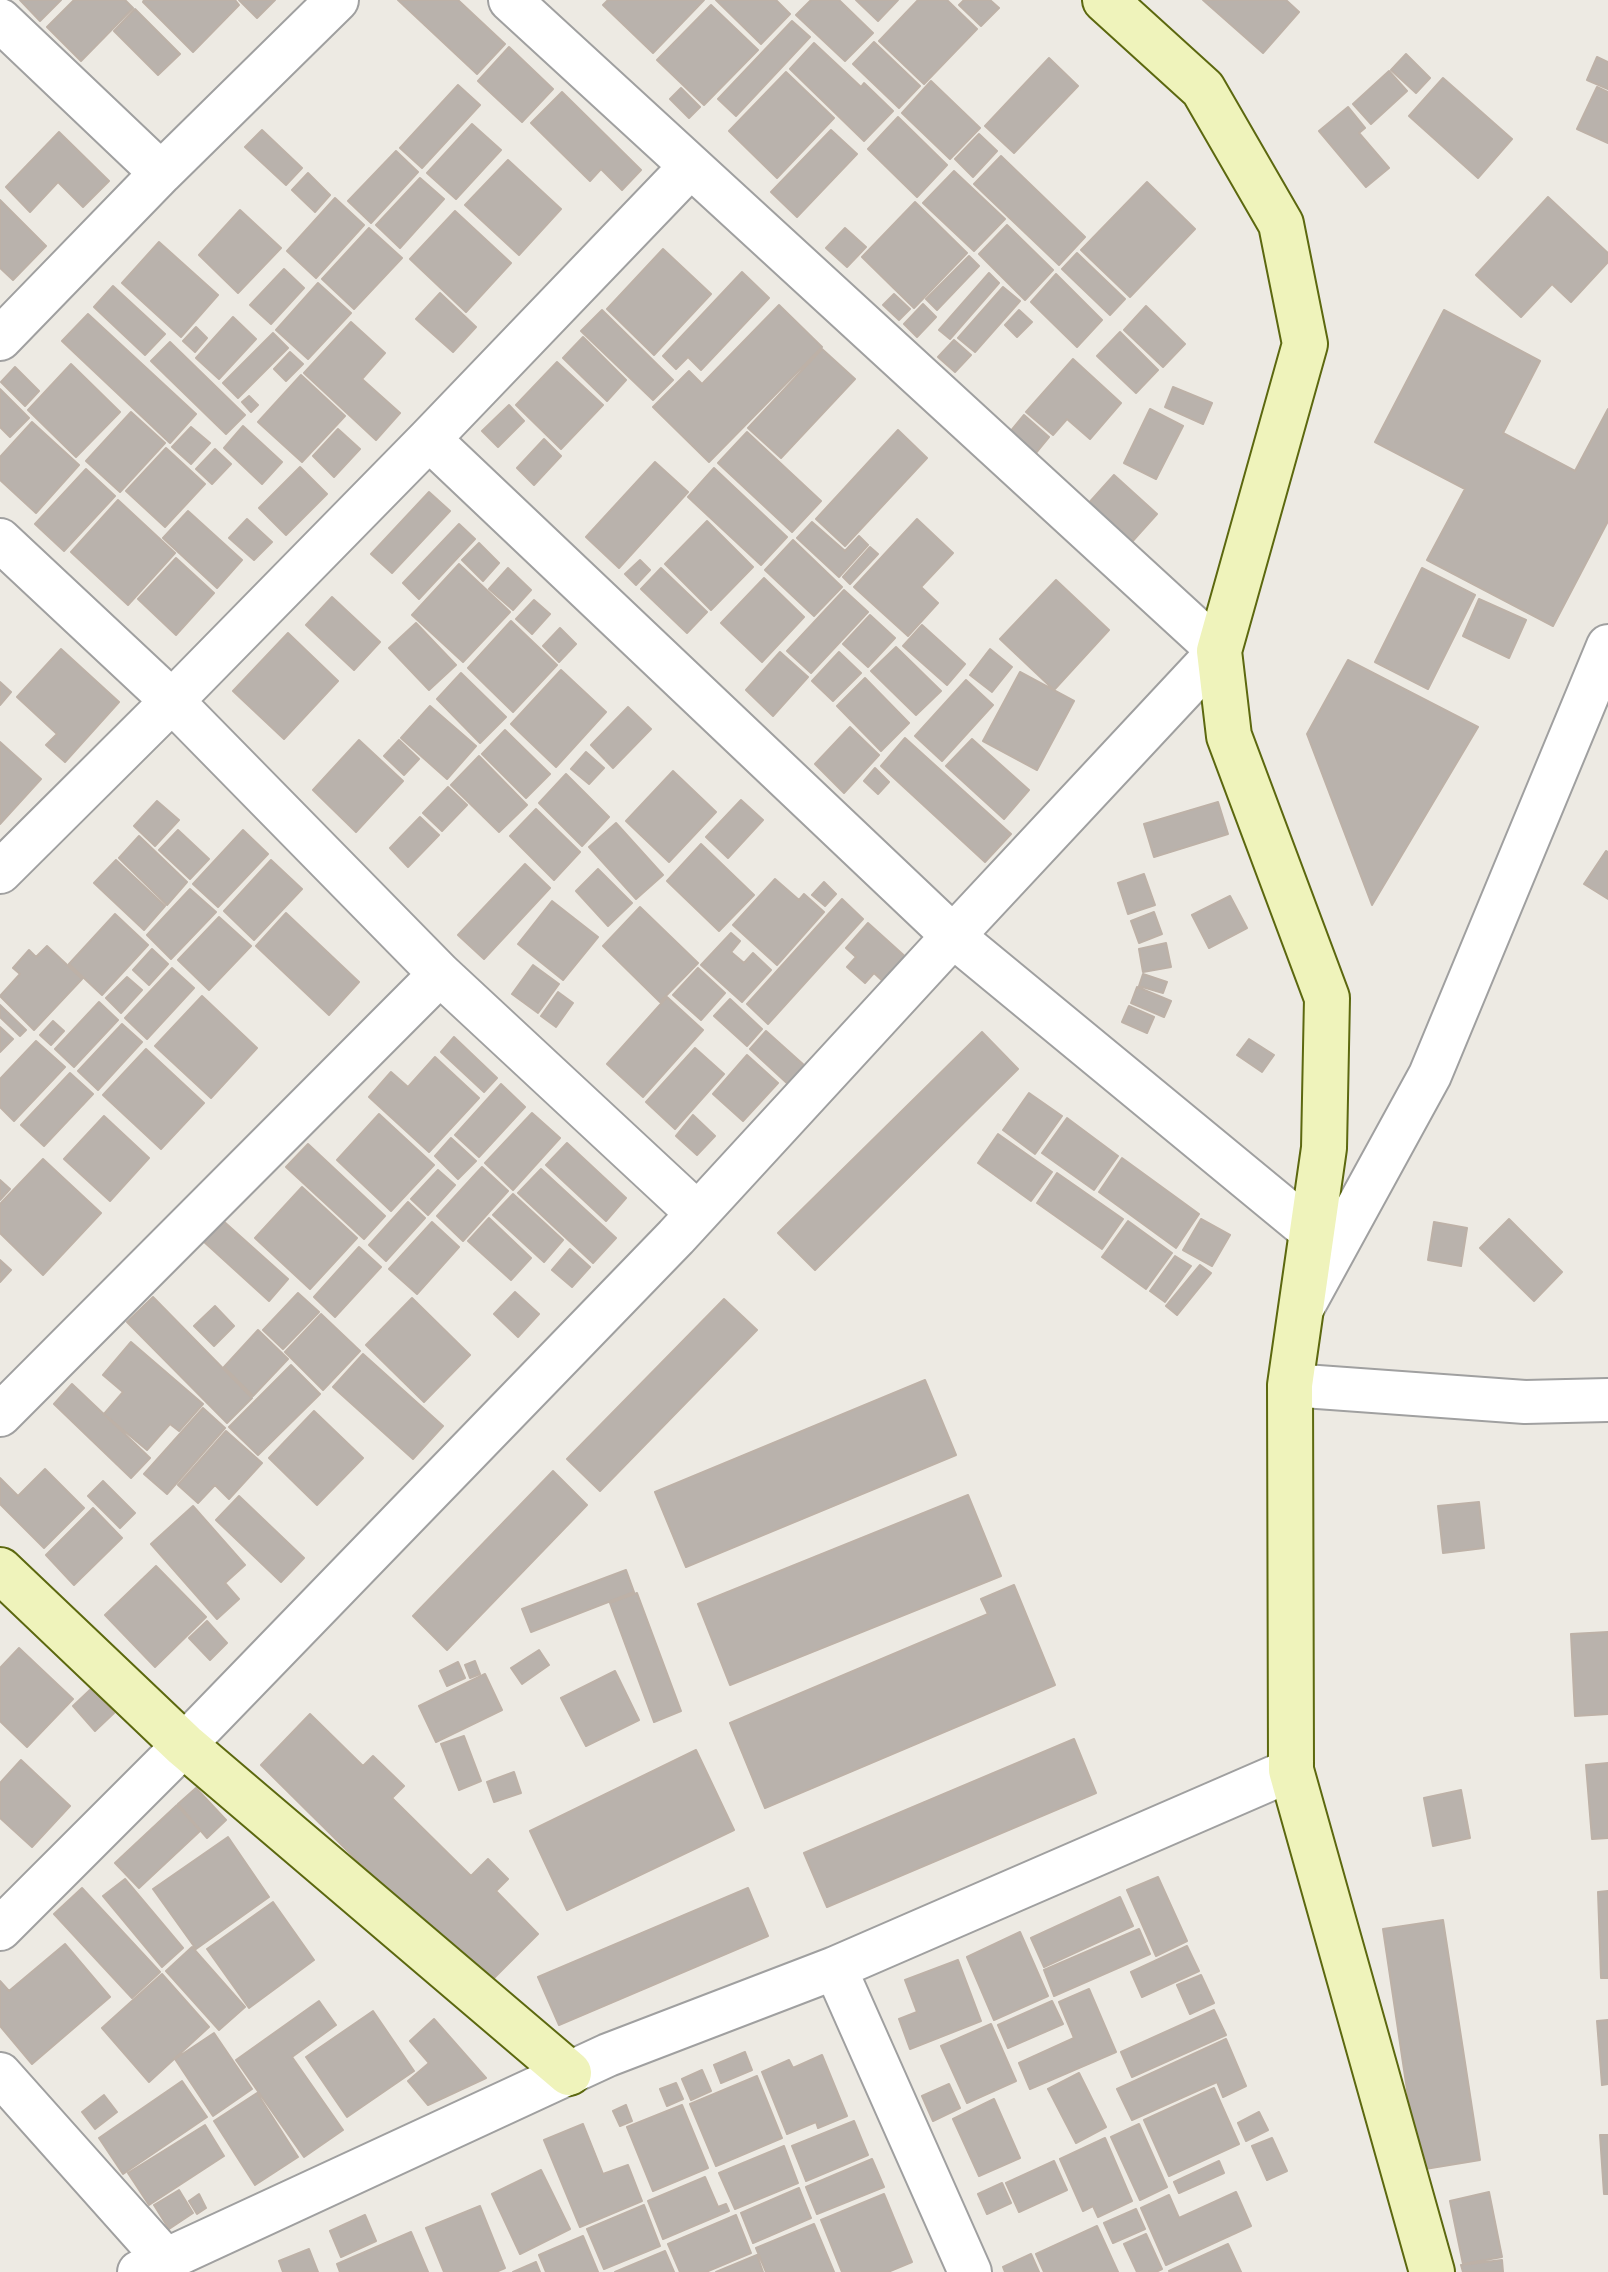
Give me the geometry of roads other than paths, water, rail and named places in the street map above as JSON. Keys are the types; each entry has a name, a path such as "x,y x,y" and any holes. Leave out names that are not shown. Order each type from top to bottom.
{"main road":[{"path":"1105,0 1203,89 1281,224 1305,344 1219,651 1229,736 1327,998 1324,1148 1290,1385 1291,1770 1432,2272"},
{"path":"0,1570 184,1745 569,2073"}],"street":[{"path":"0,339 161,173 337,0"},
{"path":"0,1929 184,1745 676,1237 1219,651 510,0"},
{"path":"0,20 161,173"},
{"path":"0,872 429,439 690,167"},
{"path":"429,439 953,936 1312,1232"},
{"path":"0,540 172,701 440,974 697,1213"},
{"path":"1300,1311 1430,1075 1608,646"},
{"path":"0,1415 440,974"},
{"path":"1290,1385 1525,1402 1608,1400"},
{"path":"0,2074 153,2266 608,2055 835,1968 1291,1770"},
{"path":"835,1968 970,2272"}]}
